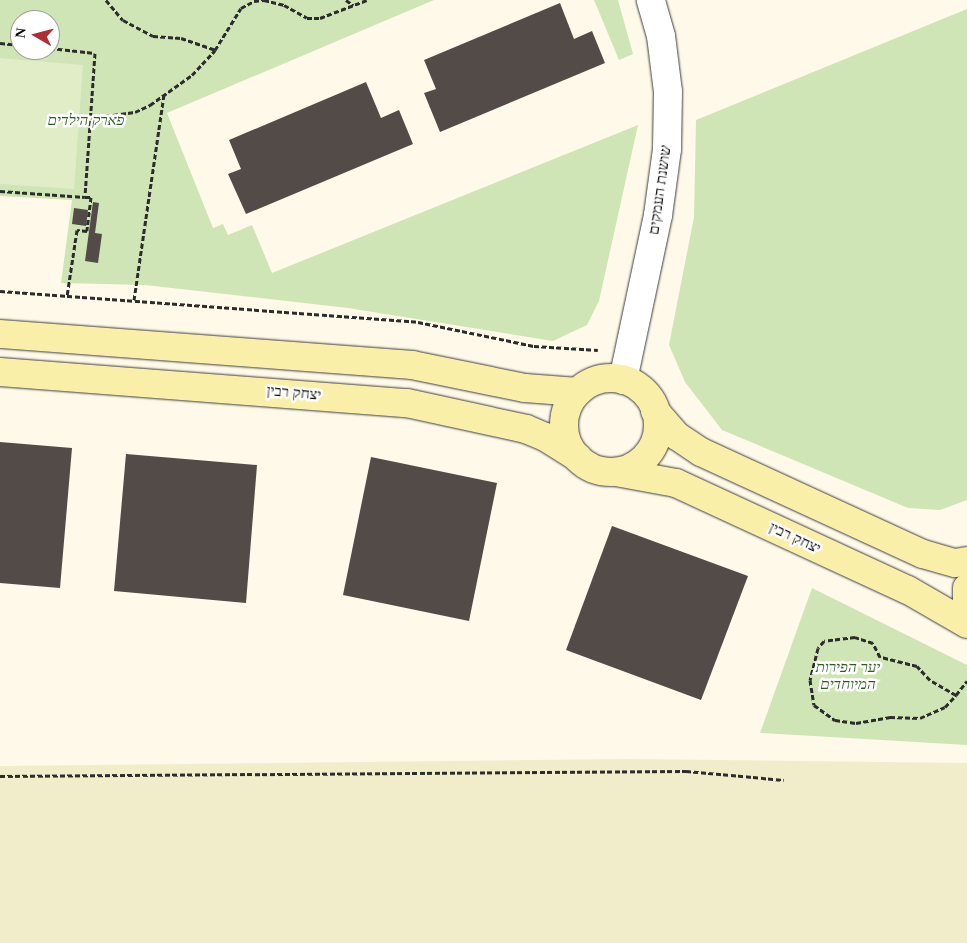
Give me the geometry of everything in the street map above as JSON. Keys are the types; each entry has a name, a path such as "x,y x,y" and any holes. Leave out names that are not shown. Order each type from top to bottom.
{"main road":[{"path":"0,334 412,365 525,388 578,392"},
{"name":"יצחק רבין","path":"0,372 407,403 526,429 545,437 578,458"},
{"path":"656,411 658,427 654,443 644,458 632,467 616,472 591,468 578,458 568,445 564,429 568,405 578,392 591,382 607,378 623,380 643,392 677,436 701,452 923,554 955,563 967,560"},
{"name":"יצחק רבין","path":"616,472 676,483 908,590 967,624"},
{"path":"967,588 967,607"}],"street":[{"name":"שושנת העמקים","path":"623,380 658,216 667,149 668,92 661,36 651,0"}],"path":[{"path":"106,0 123,20 153,36 181,38 215,50"},
{"path":"91,118 135,112 192,75 215,50 241,8 254,1 264,0 284,5 307,18 320,18 368,0"},
{"path":"346,0 354,6"},
{"path":"60,49 95,53 85,197"},
{"path":"134,300 164,94"},
{"path":"0,191 91,197 87,231 77,230 68,296"},
{"path":"956,695 930,680 917,666 880,657 873,643 855,637 824,641 818,648 810,680 811,698 823,714 835,720 856,723 890,717 920,718 945,707 956,695 967,681"},
{"path":"0,776 686,771 784,780"}],"shaded area":[{"path":"629,759 967,763 967,943 0,943 0,766"}],"green space":[{"name":"פארק הילדים","path":"0,0 434,0 167,113 213,228 223,224 228,235 252,225 272,273 638,125 599,301 587,325 553,341 348,308 145,285 61,283 72,200 0,196"},
{"path":"594,0 618,0 633,54 619,60"},
{"path":"967,9 967,500 940,510 908,508 722,430 685,382 669,345 694,217 696,120"},
{"path":"0,58 83,65 74,189 0,184"},
{"name":"יער הפירות המיוחדים","path":"812,588 967,665 967,745 760,733"}],"building":[{"path":"560,3 574,39 592,31 605,63 440,132 424,93 436,89 424,60"},
{"path":"366,82 381,118 399,110 413,144 246,214 228,174 241,169 229,140"},
{"path":"93,202 99,203 95,233 102,234 98,263 85,261"},
{"path":"74,208 88,210 86,226 72,224"},
{"path":"0,442 72,448 60,588 0,583"},
{"path":"126,454 257,465 246,603 114,591"},
{"path":"371,457 497,483 469,621 343,595"},
{"path":"612,526 748,576 701,700 566,650"}]}
